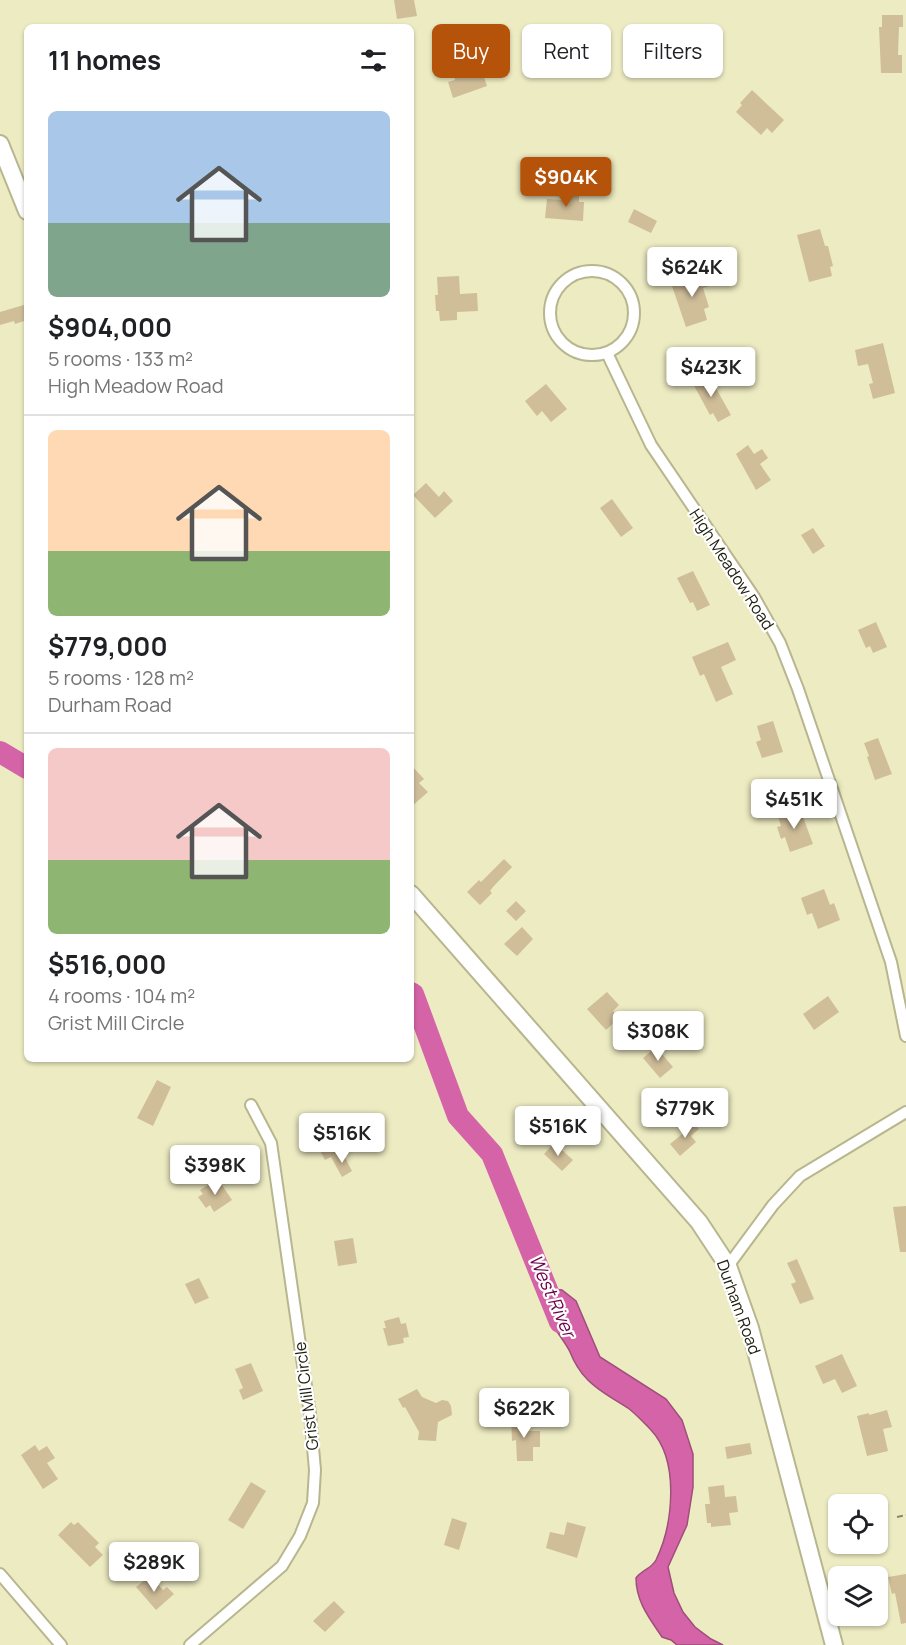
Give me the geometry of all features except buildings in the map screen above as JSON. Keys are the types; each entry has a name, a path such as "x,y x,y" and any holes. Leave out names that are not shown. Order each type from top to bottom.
{"main road":[{"path":"0,144 24,204"},
{"name":"Durham Road","path":"414,897 699,1222 728,1266 750,1328 834,1645"}],"street":[{"path":"597,271 614,277 628,290 632,299 634,317 628,335 616,349 607,353 590,356 573,352 560,342 551,327 549,310 554,294 565,280 580,272 597,271"},
{"name":"High Meadow Road","path":"607,353 655,452 754,597 780,643 798,688 891,962 906,1036"},
{"name":"Grist Mill Circle","path":"190,1645 282,1566 300,1536 313,1503 315,1470 310,1414 271,1143 251,1106"},
{"path":"728,1266 773,1205 800,1176 906,1112"},
{"path":"0,1574 61,1645"}],"path":[{"path":"897,1517 906,1515"}],"water":[{"path":"553,1289 562,1290 576,1301 600,1357 666,1399 682,1420 693,1454 693,1487 687,1525 668,1567 674,1593 683,1612 695,1627 723,1645 677,1645 662,1637 644,1610 638,1595 636,1578 652,1565 662,1546 670,1512 671,1494 666,1458 651,1430 628,1408 596,1387 579,1370 547,1313 545,1304 547,1296"}],"waterway":[{"name":"West River","path":"0,752 24,766"},
{"name":"West River","path":"414,997 458,1116 492,1154 560,1322"}]}
